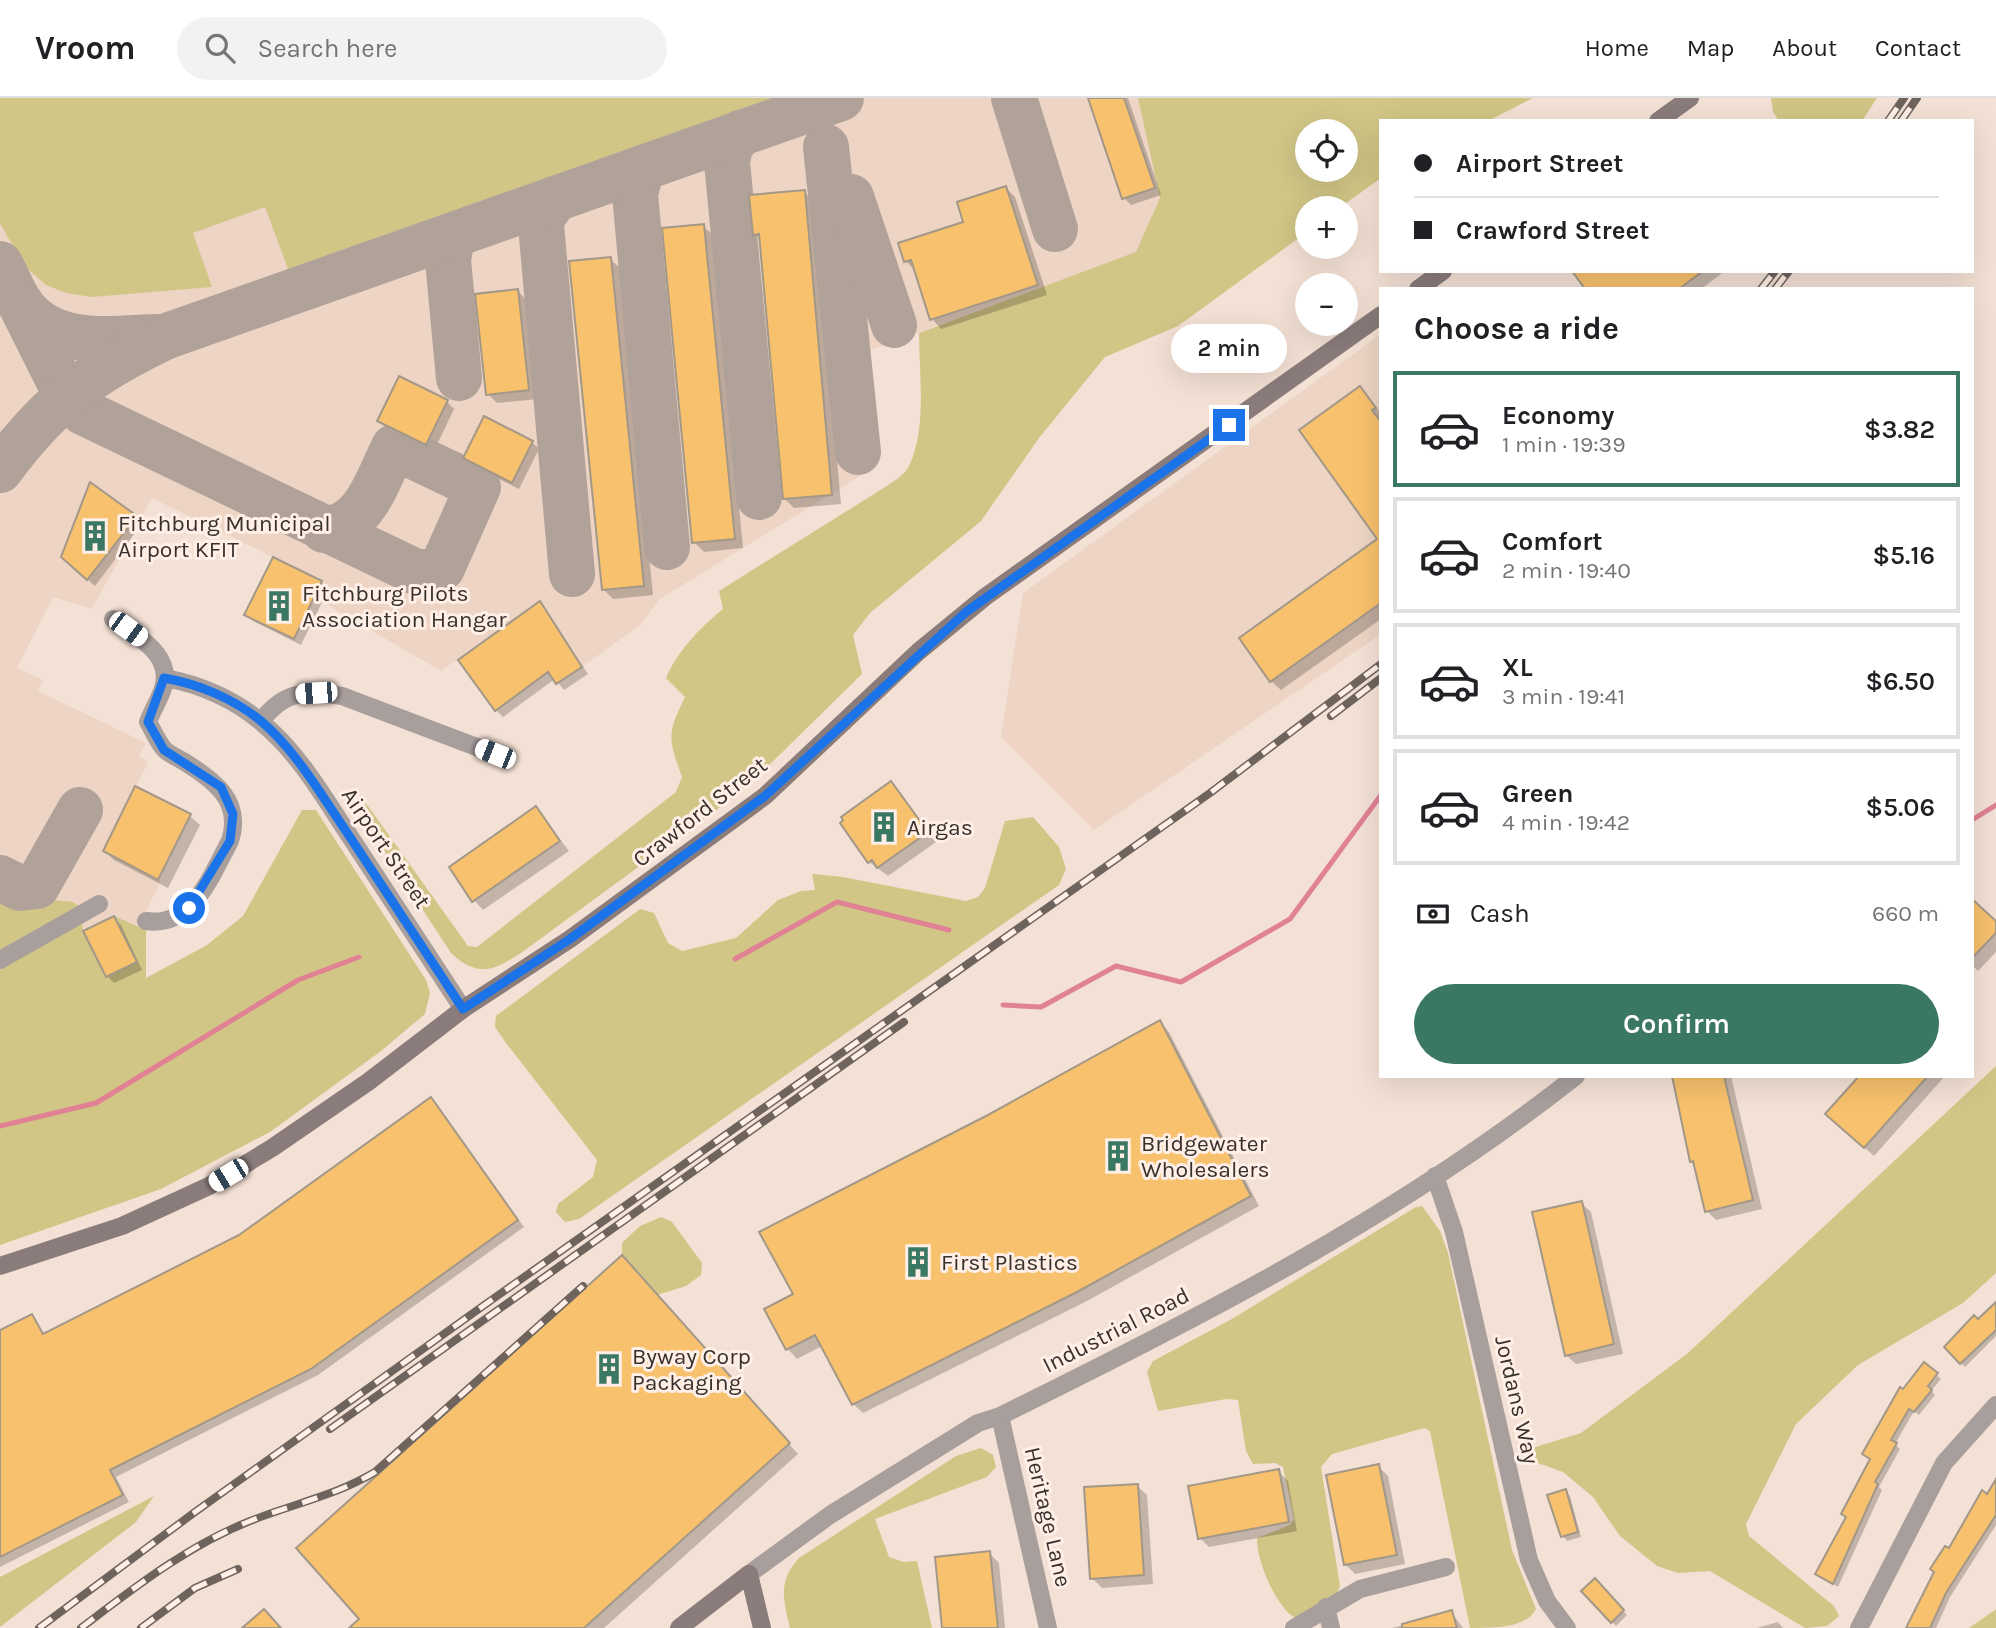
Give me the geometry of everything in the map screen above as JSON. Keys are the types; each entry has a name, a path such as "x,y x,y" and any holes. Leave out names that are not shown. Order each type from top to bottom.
{"main road":[{"path":"1661,119 1690,98"},
{"path":"1421,287 1440,273"},
{"name":"Crawford Street","path":"0,1266 121,1226 209,1186 272,1149 368,1083 463,1009 570,939 765,796 918,652 993,590 1379,316"},
{"path":"749,1574 762,1628"},
{"name":"Industrial Road","path":"679,1628 749,1574"}],"street":[{"path":"113,619 153,648 162,662 164,678 148,722 164,750 221,787 230,801 234,829 205,887 184,913 164,922 146,921"},
{"name":"Airport Street","path":"164,678 205,690 261,721 301,765 463,1009"},
{"path":"261,721 274,704 285,698 316,693 342,696 495,754"},
{"path":"0,960 99,904"},
{"name":"Industrial Road","path":"749,1574 808,1529 978,1423 1000,1416 1229,1300 1436,1176 1573,1078"},
{"name":"Jordans Way","path":"1436,1176 1454,1232 1529,1560 1547,1601 1567,1628"},
{"path":"1859,1628 1944,1462 1996,1405"},
{"name":"Heritage Lane","path":"1000,1416 1048,1628"},
{"path":"1294,1628 1373,1584 1446,1567"},
{"path":"1326,1608 1331,1628"}],"shaded area":[{"path":"0,98 1138,98 1161,198 1136,253 865,352 878,452 870,470 660,599 640,625 582,667 540,601 441,671 314,597 322,581 152,498 92,609 53,597 17,668 43,680 38,691 146,743 139,756 148,762 103,851 161,881 146,911 146,978 0,1048"},
{"path":"0,98 773,98 288,269 265,207 193,233 212,287 92,297 66,293 46,285 24,266 0,223"},
{"path":"1138,98 1533,98 1492,119 1379,119 1379,179 1356,196 1295,196 1295,241 1178,326 1105,357 1039,438 981,521 870,613 853,635 862,674 762,772 727,802 521,953 494,968 478,969 461,961 451,953 353,803 358,799 368,806 468,946 477,947 676,792 682,777 672,744 672,728 685,697 666,678 671,668 690,640 723,609 719,591 882,489 908,468 919,433 919,333 1136,252 1160,198"},
{"path":"1771,98 1877,98 1863,119 1778,119 1773,112"},
{"path":"1379,335 1379,635 1094,830 1001,737 1023,593"},
{"path":"302,810 316,810 426,980 430,993 425,1014 381,1051 270,1132 161,1189 0,1245 0,890 17,896 72,902 80,906 83,931 106,977 137,962 114,916 146,930 146,978 207,945 243,916"},
{"path":"1033,817 1059,847 1066,869 1059,885 579,1219 565,1222 556,1212 558,1204 593,1177 597,1160 506,1043 495,1027 496,1016 640,909 654,913 668,943 682,951 736,938 778,900 801,891 815,890 812,874 843,877 966,901 978,897 985,888 1005,821"},
{"path":"1996,1066 1996,1273 1963,1303 1858,1365 1796,1424 1746,1524 1749,1536 1834,1606 1839,1616 1827,1626 1805,1628 1710,1571 1678,1573 1657,1566 1620,1536 1593,1497 1563,1472 1535,1462 1529,1449 1581,1433 1688,1353"},
{"path":"1422,1206 1440,1231 1448,1253 1512,1550 1536,1609 1532,1615 1517,1623 1470,1628 1430,1431 1424,1428 1332,1454 1321,1467 1340,1586 1337,1593 1298,1619 1283,1606 1269,1584 1260,1559 1257,1538 1290,1525 1294,1519 1283,1467 1275,1463 1253,1464 1246,1451 1238,1400 1226,1399 1158,1411 1147,1372 1153,1361 1230,1320 1416,1207"},
{"path":"661,1217 672,1222 702,1263 701,1275 686,1286 657,1295 622,1255 622,1243 640,1226"},
{"path":"981,1448 993,1455 996,1467 987,1477 875,1519 889,1557 904,1562 917,1561 932,1628 790,1628 785,1582 799,1558 956,1456"},
{"path":"154,1496 136,1522 0,1627 0,1577"},
{"path":"1995,1610 1996,1628 1969,1628"}],"building":[{"path":"1088,98 1124,98 1155,188 1122,199"},
{"path":"1006,186 1038,285 930,320 911,260 904,262 898,243 963,222 957,202"},
{"path":"805,190 832,495 783,499 759,234 753,235 749,195"},
{"path":"704,224 735,539 692,543 662,228"},
{"path":"611,257 644,586 602,590 569,261"},
{"path":"1573,273 1700,273 1682,287 1584,287"},
{"path":"518,289 529,390 486,395 475,294"},
{"path":"399,376 448,400 426,445 377,421"},
{"path":"1360,386 1376,408 1372,410 1379,419 1379,604 1270,682 1239,638 1377,539 1299,430"},
{"path":"484,416 533,441 512,483 463,458"},
{"name":"Fitchburg Municipal Airport KFIT","path":"90,482 137,516 87,580 61,557"},
{"name":"Fitchburg Pilots Association Hangar","path":"273,557 322,581 294,639 244,615"},
{"path":"540,601 582,667 556,684 548,672 495,711 458,660"},
{"name":"Airgas","path":"891,781 928,832 877,868 872,860 868,863 840,823 843,820 841,817"},
{"path":"135,786 191,814 158,880 103,851"},
{"path":"536,806 560,841 472,902 449,867"},
{"path":"1974,901 1996,921 1996,933 1974,956"},
{"path":"114,916 137,962 106,977 83,931"},
{"path":"1160,1020 1251,1196 1077,1292 852,1405 815,1335 786,1350 764,1309 793,1294 759,1232 986,1116"},
{"path":"1672,1078 1724,1078 1753,1200 1705,1212 1693,1161 1690,1162"},
{"path":"1857,1078 1926,1078 1864,1148 1825,1114"},
{"path":"431,1097 518,1220 311,1369 110,1470 123,1495 0,1557 0,1330 32,1314 43,1334 239,1235"},
{"path":"1582,1201 1614,1344 1565,1356 1532,1212"},
{"name":"Byway Corp Packaging","path":"622,1255 790,1443 584,1628 349,1628 359,1619 296,1548"},
{"path":"1996,1302 1996,1330 1960,1364 1944,1347 1974,1315 1978,1319"},
{"path":"1924,1362 1938,1373 1928,1386 1932,1390 1914,1412 1909,1409 1891,1440 1897,1443 1875,1482 1878,1484 1833,1584 1815,1574 1846,1517 1841,1514 1870,1459 1862,1454 1900,1387 1903,1389"},
{"path":"1379,1464 1397,1555 1344,1565 1326,1475"},
{"path":"1279,1469 1289,1522 1198,1539 1188,1486"},
{"path":"1996,1479 1996,1515 1946,1593 1930,1628 1906,1628 1934,1572 1930,1569 1945,1546 1949,1548 1982,1490 1987,1494"},
{"path":"1138,1484 1144,1575 1090,1579 1084,1487"},
{"path":"1566,1489 1578,1532 1561,1537 1547,1495"},
{"path":"990,1551 998,1628 942,1628 935,1557"},
{"path":"1595,1578 1624,1610 1611,1623 1581,1591"},
{"path":"264,1609 281,1628 242,1628"},
{"path":"1452,1610 1457,1628 1402,1628 1402,1624"}],"waterway":[{"path":"1003,1005 1041,1007 1116,966 1181,982 1290,919 1379,798"},
{"path":"1974,819 1996,805"},
{"path":"735,959 837,902 949,930"},
{"path":"0,1126 96,1103 298,980 359,957"}],"taxiway":[{"path":"0,470 36,425 74,391 94,376 167,336 841,98"},
{"path":"1014,98 1055,229"},
{"path":"740,133 730,147 727,162 759,497"},
{"path":"826,147 858,452"},
{"path":"645,167 640,174 635,194 667,547"},
{"path":"851,197 894,325"},
{"path":"555,199 543,216 541,225 572,574"},
{"path":"459,233 451,242 448,260 459,378"},
{"path":"0,264 20,303 32,317 47,328 81,338 155,337"},
{"path":"20,303 66,395 83,412 416,572 434,572 442,568 478,487 394,447 360,511 338,527 324,530"},
{"path":"0,878 20,888 37,886 80,810"}],"railway":[{"path":"1889,119 1904,98"},
{"path":"1902,119 1917,98"},
{"path":"1763,287 1773,273"},
{"path":"1777,287 1787,273"},
{"path":"39,1628 195,1512 483,1306 1210,793 1379,666"},
{"path":"1331,716 1379,680"},
{"path":"330,1429 904,1022"},
{"path":"81,1628 162,1569 204,1543 250,1521 329,1494 375,1472 583,1286"},
{"path":"141,1628 195,1588 238,1569"}],"place":[{"name":"Fitchburg Municipal Airport KFIT","path":"95,536"},
{"name":"Fitchburg Pilots Association Hangar","path":"279,606"},
{"name":"Airgas","path":"884,827"},
{"name":"Bridgewater Wholesalers","path":"1118,1156"},
{"name":"First Plastics","path":"918,1262"},
{"name":"Byway Corp Packaging","path":"609,1369"}],"route":[{"path":"189,908 205,887 230,841 234,829 233,814 230,801 221,787 211,778 164,750 148,722 162,690 164,678 182,681 231,702 261,721 279,738 301,765 463,1009 570,939 765,796 918,652 966,612 1229,425"}]}
